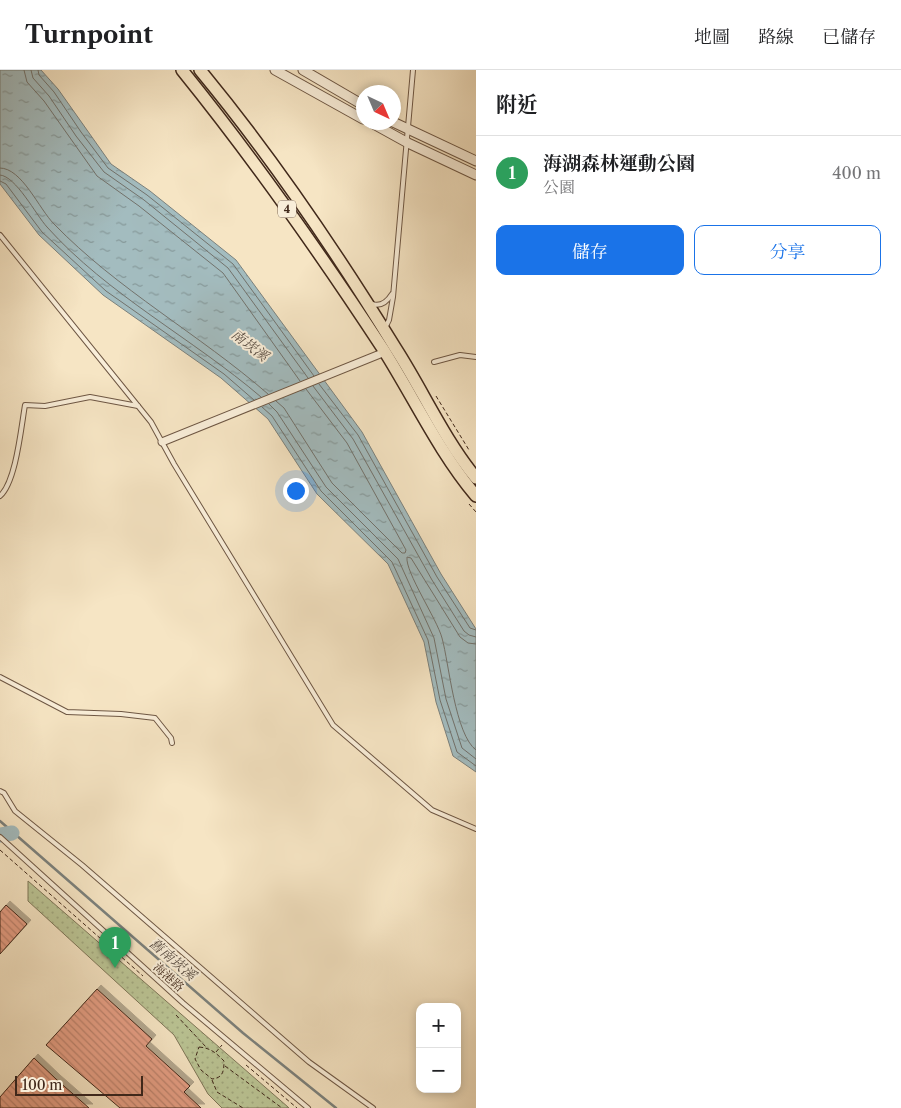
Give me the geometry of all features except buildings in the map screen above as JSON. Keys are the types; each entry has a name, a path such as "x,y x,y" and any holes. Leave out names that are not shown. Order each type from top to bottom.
{"main road":[{"name":"4","path":"182,70 224,122 389,348 476,478"},
{"name":"4","path":"200,70 230,106 289,187 384,330 389,348 470,497"}],"street":[{"path":"275,70 356,115"},
{"path":"303,70 356,100"},
{"path":"401,127 476,161"},
{"path":"384,130 476,175"},
{"path":"162,442 336,372 389,348"}],"lane":[{"path":"384,330 389,320 394,292 414,70"},
{"path":"0,235 138,406 162,442 333,725 432,810 476,830"},
{"path":"365,302 380,305 387,302 394,292"},
{"path":"434,362 460,355 476,357"},
{"path":"0,496 7,490 11,477 25,405 45,406 90,397 138,406"},
{"path":"0,677 67,712 121,714 155,718 171,738 172,743"},
{"path":"0,791 4,793 15,811 89,871 309,1062 374,1108"},
{"name":"海港路","path":"0,837 197,1015 308,1108"}],"path":[{"path":"470,497 476,512"},
{"path":"0,850 9,859"},
{"path":"176,1015 207,1047 216,1052 224,1061 222,1074 218,1079 212,1079"},
{"path":"216,1052 222,1044"},
{"path":"207,1047 199,1047 195,1059 200,1070 212,1079 217,1092 243,1108"},
{"path":"224,1065 282,1108"}],"green space":[{"path":"28,881 289,1108 222,1108 208,1094 174,1035 28,901"}],"water":[{"name":"南崁溪","path":"0,70 41,70 58,89 111,164 150,191 236,260 362,432 441,574 476,629 476,772 453,756 436,702 424,642 388,564 317,494 268,419 221,378 103,295 39,235 0,184"}],"waterway":[{"name":"舊南崁溪","path":"0,821 243,1033 336,1108"},
{"path":"0,835 12,833"}],"place":[{"name":"海湖森林運動公園","path":"115,968"}]}
